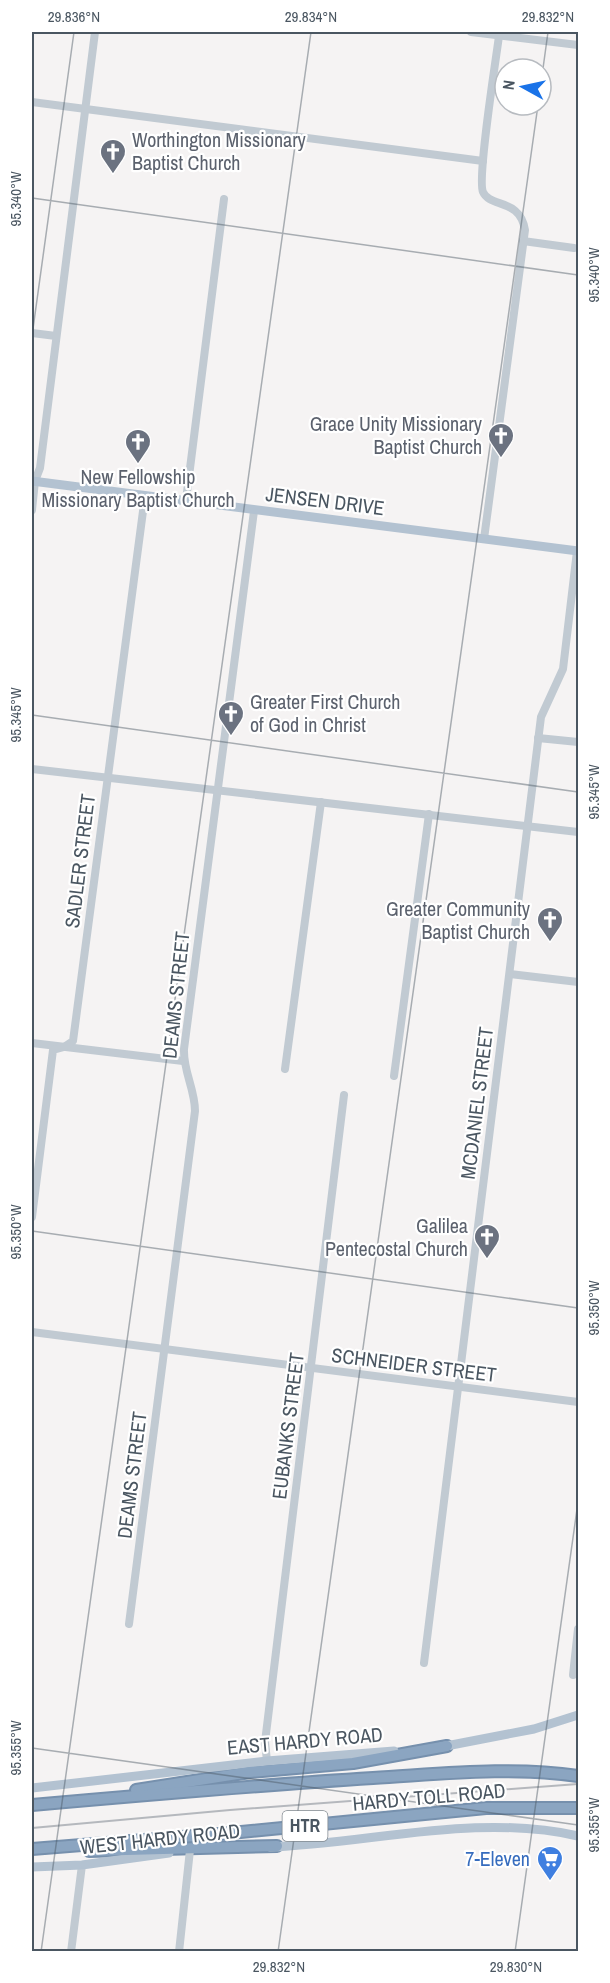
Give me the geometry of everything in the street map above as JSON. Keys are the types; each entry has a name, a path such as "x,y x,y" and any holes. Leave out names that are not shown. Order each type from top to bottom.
{"highway":[{"path":"83,1800 165,1784 250,1772 353,1762 447,1746"},
{"name":"HARDY TOLL ROAD","path":"32,1804 501,1770 528,1770 579,1776"},
{"name":"HARDY TOLL ROAD","path":"32,1850 486,1808 579,1808"},
{"path":"32,1850 277,1846"}],"main road":[{"name":"JENSEN DRIVE","path":"33,481 578,551"},
{"name":"EAST HARDY ROAD","path":"32,1788 267,1761 447,1746 534,1729 579,1715"},
{"name":"WEST HARDY ROAD","path":"32,1867 82,1865 190,1850 277,1846 435,1830 505,1826 579,1836"}],"street":[{"path":"32,510 33,481 40,468 95,32"},
{"path":"471,32 579,45"},
{"path":"484,539 524,241 524,222 518,212 486,196 482,191 483,161 499,36"},
{"path":"32,102 483,161"},
{"path":"186,500 224,199"},
{"path":"524,241 574,248"},
{"path":"32,333 56,336"},
{"name":"SADLER STREET","path":"32,1217 53,1050 73,1041 145,496"},
{"name":"DEAMS STREET","path":"129,1624 195,1111 195,1098 183,1061 254,510"},
{"name":"MCDANIEL STREET","path":"424,1663 538,738 545,705 562,669 578,551"},
{"path":"538,738 579,742"},
{"path":"32,770 579,832"},
{"path":"285,1069 321,802"},
{"path":"394,1076 429,814"},
{"path":"510,974 579,982"},
{"path":"32,1043 183,1061"},
{"name":"EUBANKS STREET","path":"267,1761 265,1742 344,1095"},
{"name":"SCHNEIDER STREET","path":"32,1332 579,1402"},
{"path":"573,1675 579,1629"},
{"path":"179,1952 190,1850"},
{"path":"71,1952 82,1865"}],"railway":[{"path":"32,1828 230,1810 578,1784"}],"place":[{"name":"Worthington Missionary Baptist Church","path":"113,175"},
{"name":"Grace Unity Missionary Baptist Church","path":"501,459"},
{"name":"New Fellowship Missionary Baptist Church","path":"138,465"},
{"name":"Greater First Church of God in Christ","path":"231,737"},
{"name":"Greater Community Baptist Church","path":"550,943"},
{"name":"Galilea Pentecostal Church","path":"487,1260"},
{"name":"7-Eleven","path":"550,1882"}]}
